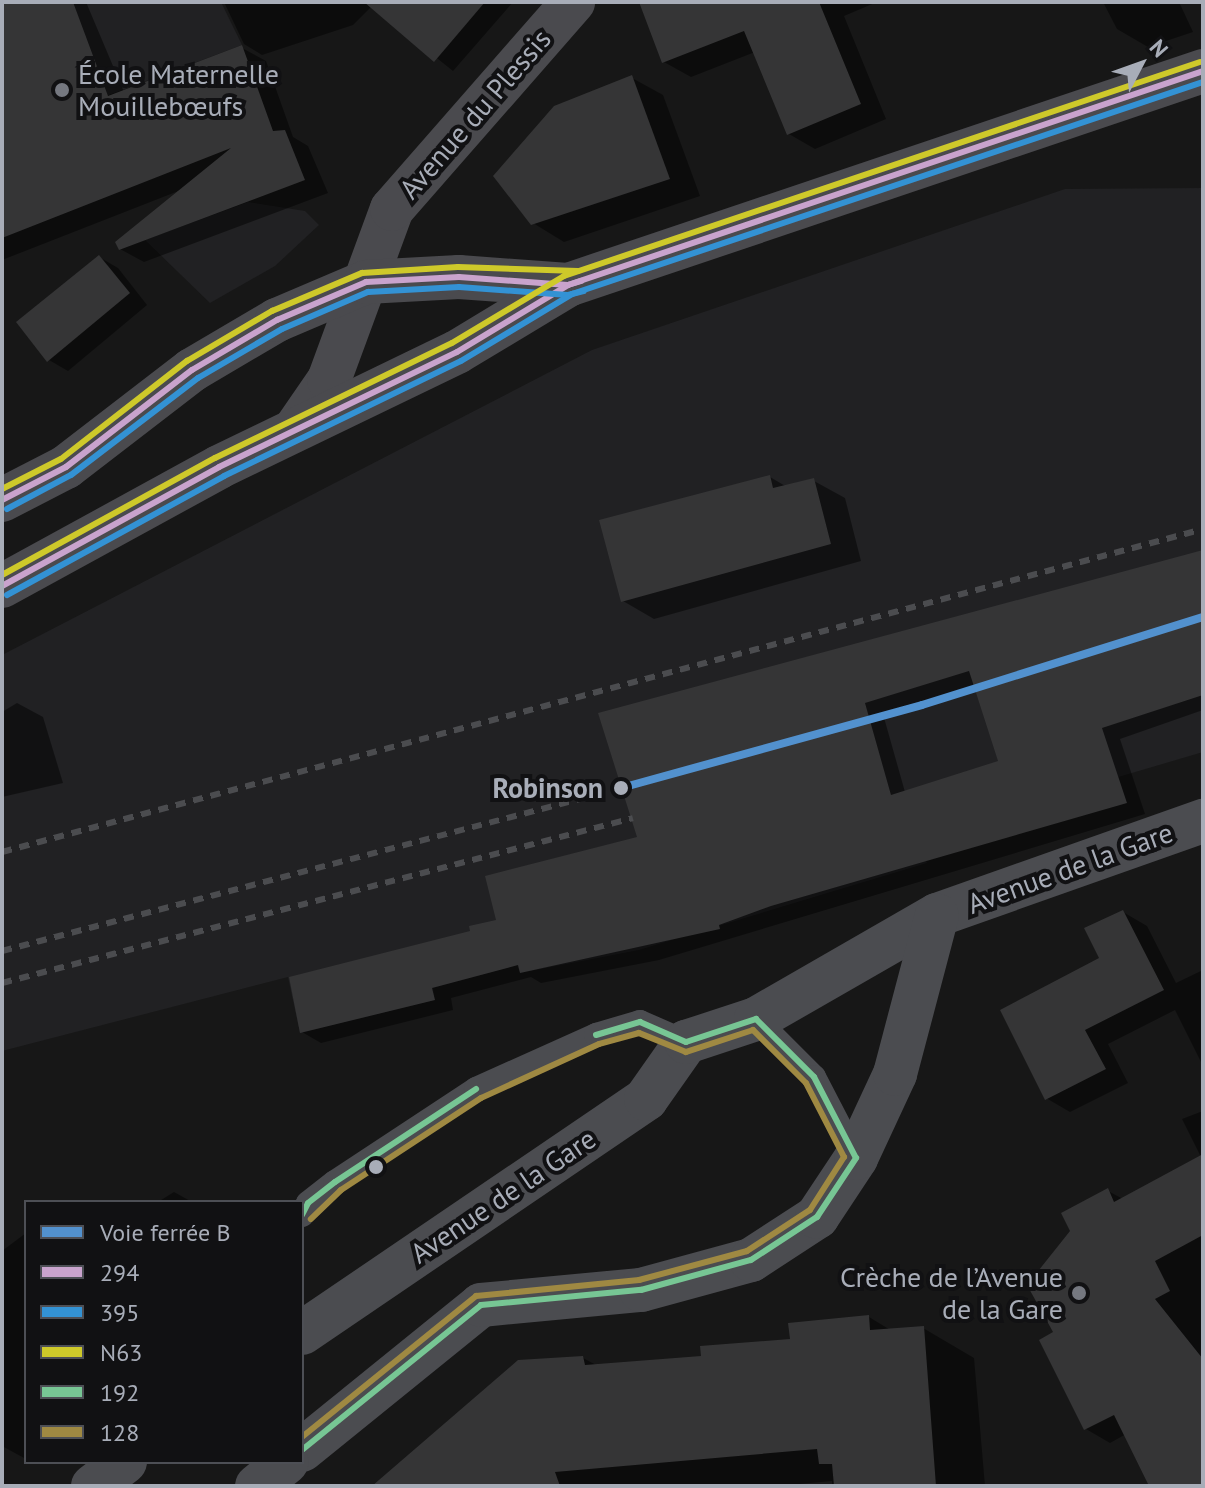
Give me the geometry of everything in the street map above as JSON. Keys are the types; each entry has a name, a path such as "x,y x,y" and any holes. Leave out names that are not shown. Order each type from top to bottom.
{"main road":[{"name":"Avenue du Plessis","path":"294,429 329,380 392,209 573,2"},
{"path":"2,586 294,429 457,352 568,285 1203,71"},
{"path":"2,500 66,467 192,370 277,320 366,282 459,277 568,285"}],"street":[{"name":"Avenue de la Gare","path":"304,1332 646,1099 686,1042 756,1019 937,915 1203,821"},
{"name":"Avenue de la Gare","path":"304,1448 481,1305 641,1290 751,1260 817,1217 856,1158 895,1074 937,915"},
{"path":"93,1486 122,1464"},
{"path":"257,1486 284,1464"}],"lane":[{"path":"756,1019 814,1077 856,1158"},
{"path":"304,1211 308,1203 335,1182 476,1089 583,1041 640,1022 686,1042"}],"shaded area":[{"name":"École Maternelle Mouillebœufs","path":"2,2 221,2 242,45 2,135"},
{"path":"1203,188 1203,752 919,836 927,863 639,950 520,973 517,965 433,988 435,1000 300,1033 288,977 2,1051 2,655 592,350 1065,189"},
{"path":"248,202 305,211 319,225 275,266 210,303 145,240"}],"building":[{"path":"2,2 73,2 108,96 242,45 273,131 285,130 305,180 119,250 115,242 231,148 2,238"},
{"path":"364,2 485,2 434,62"},
{"path":"639,2 819,2 861,104 787,135 744,31 662,63"},
{"path":"632,75 670,179 531,225 493,176 554,106"},
{"path":"99,255 130,293 47,362 16,322"},
{"path":"770,475 773,488 814,478 831,544 621,602 599,520"},
{"path":"1203,550 1203,695 1102,728 1127,803 771,906 719,925 720,929 520,973 518,965 432,988 435,1000 300,1033 289,977 470,931 469,926 496,920 485,876 637,837 598,713","holes":["969,671 998,761 891,795 865,703"]},
{"path":"1123,910 1164,990 1085,1030 1106,1069 1045,1100 1000,1010 1099,958 1084,928"},
{"path":"1203,1154 1203,1235 1155,1261 1170,1291 1155,1299 1203,1359 1203,1486 1149,1486 1114,1415 1084,1430 1039,1340 1053,1332 1027,1285 1070,1231 1061,1213 1108,1188 1114,1202"},
{"path":"869,1315 870,1330 924,1326 936,1486 834,1486 832,1464 819,1464 817,1449 555,1472 560,1486 372,1486 518,1360 583,1356 585,1365 701,1356 700,1346 790,1339 788,1323"}],"railway":[{"path":"2,852 1203,529"},
{"path":"2,951 621,788"},
{"path":"2,983 633,818"}],"rail line":[{"name":"B","path":"621,788 922,705 1203,617"}],"transit line":[{"name":"N63","path":"2,575 215,458 452,343 564,276 1200,62"},
{"name":"294","path":"2,586 219,467 457,352 568,285 1203,71"},
{"name":"395","path":"7,595 224,476 461,361 572,294 1203,82"},
{"name":"N63","path":"2,489 61,459 187,361 272,311 362,273 458,267 578,271"},
{"name":"294","path":"2,500 66,467 192,370 277,320 366,282 459,277 568,285 581,281"},
{"name":"395","path":"7,509 71,475 198,378 282,329 368,292 459,287 568,295 584,291"},
{"name":"192","path":"756,1019 814,1077 856,1158"},
{"name":"192","path":"596,1035 640,1022 686,1042 756,1019"},
{"name":"128","path":"304,1435 476,1296 639,1280 747,1251 810,1210 844,1157 806,1083 753,1030 686,1052 639,1033 599,1044 481,1098 341,1190 311,1219"},
{"name":"192","path":"304,1211 308,1203 335,1182 476,1089"},
{"name":"192","path":"304,1448 481,1305 641,1290 751,1260 817,1217 856,1158"}],"place":[{"name":"École Maternelle Mouillebœufs","path":"62,90"},
{"name":"Robinson","path":"621,788"},
{"name":"Crèche de l’Avenue de la Gare","path":"1079,1293"}]}
